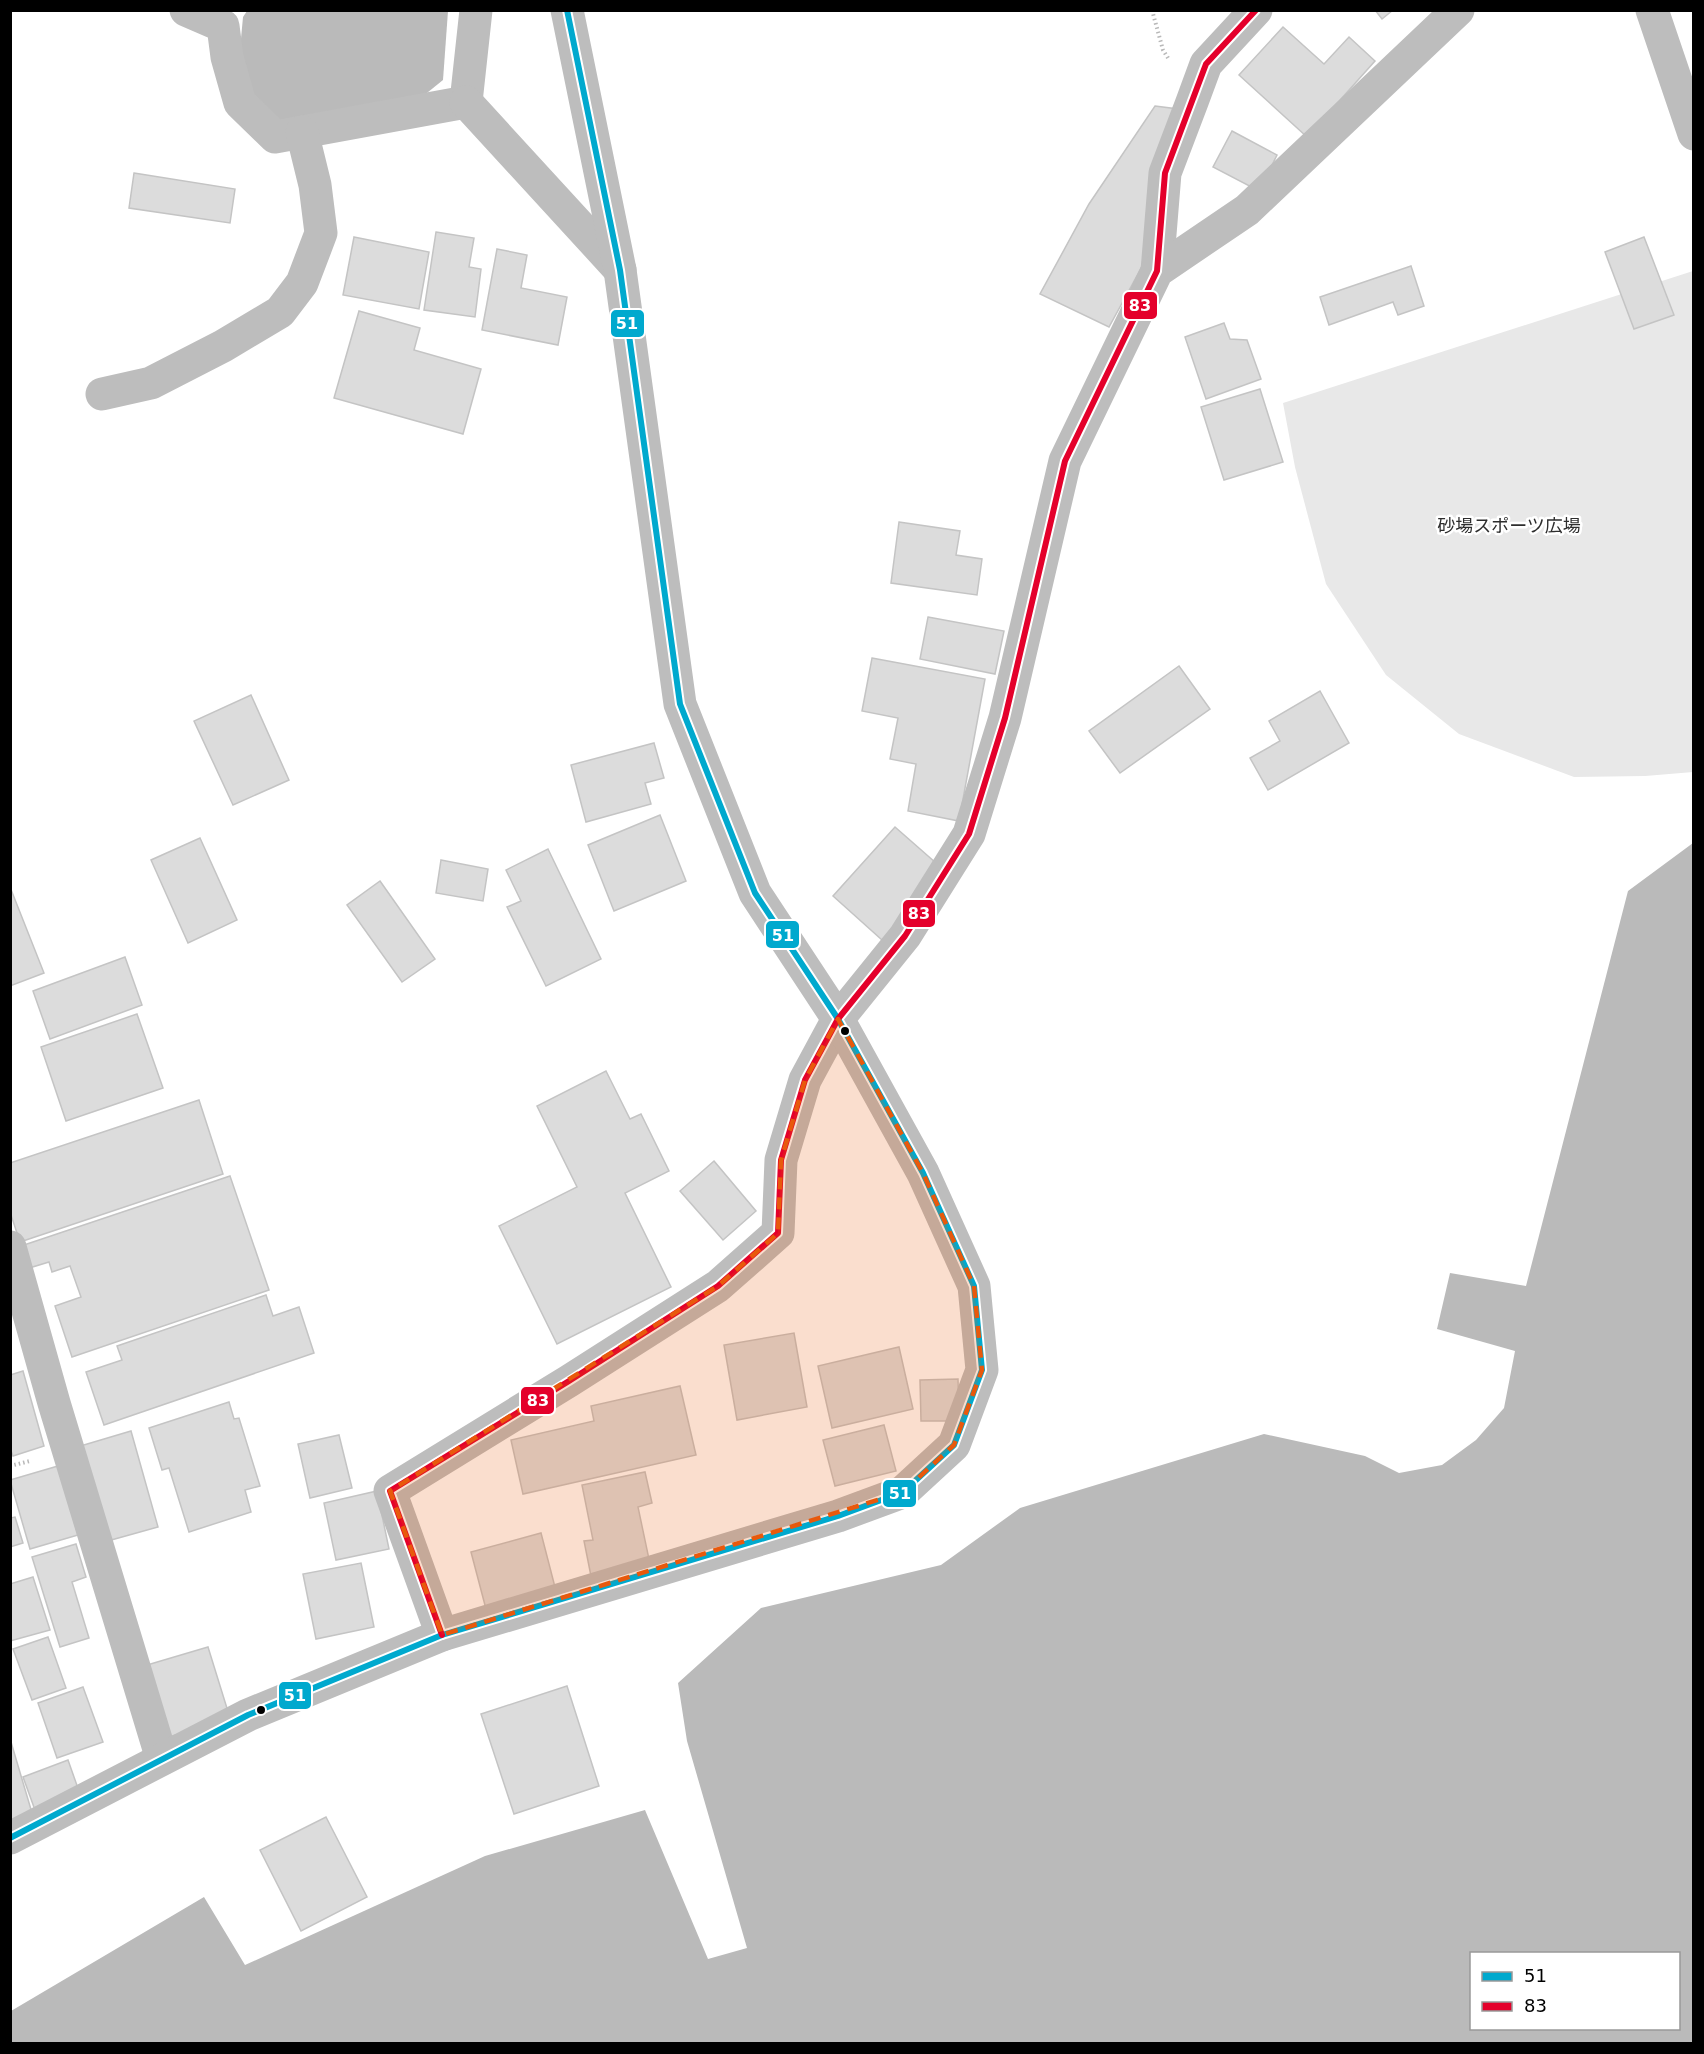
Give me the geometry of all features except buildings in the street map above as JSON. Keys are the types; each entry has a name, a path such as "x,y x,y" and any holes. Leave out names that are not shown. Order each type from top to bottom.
{"street":[{"path":"186,10 223,26 227,57 240,102 274,137 466,102"},
{"path":"476,10 466,102 620,270"},
{"path":"10,1838 248,1715 442,1635 838,1516 903,1492 954,1445 982,1370 974,1286 923,1173 838,1019 755,893 680,704 620,270 567,10"},
{"path":"442,1635 390,1491 718,1286 778,1233 781,1160 805,1080 838,1019 905,936 969,834 1005,718 1065,461 1158,271 1165,173 1206,64 1256,10"},
{"path":"1158,271 1247,210 1458,10"},
{"path":"1652,10 1694,134"},
{"path":"102,394 151,383 223,346 280,312 302,283 321,233 315,185 302,132"},
{"path":"10,1247 54,1403 162,1759"}],"highlighted area":[{"path":"838,1019 923,1173 974,1286 982,1370 954,1445 903,1492 442,1635 390,1491 718,1286 778,1233 781,1160 805,1080"}],"green space":[{"name":"砂場スポーツ広場","path":"1693,271 1693,772 1645,776 1574,777 1459,734 1386,675 1326,584 1295,467 1283,403"}],"shaded area":[{"path":"247,11 448,11 443,80 417,101 274,122 256,101 239,60 243,17"},
{"path":"1693,843 1693,2043 11,2043 11,2011 204,1897 245,1965 485,1856 645,1810 708,1959 747,1948 687,1741 678,1683 761,1608 941,1565 1020,1508 1264,1434 1365,1456 1399,1473 1442,1465 1476,1440 1504,1408 1515,1351 1437,1329 1450,1273 1526,1286 1628,891"}],"transit line":[{"name":"51","path":"10,1838 248,1715 442,1635 838,1516 903,1492 954,1445 982,1370 974,1286 923,1173 838,1019 755,893 680,704 620,270 567,10"},
{"name":"83","path":"442,1635 390,1491 718,1286 778,1233 781,1160 805,1080 838,1019 905,936 969,834 1005,718 1065,461 1157,271 1165,173 1206,64 1256,10"}]}
